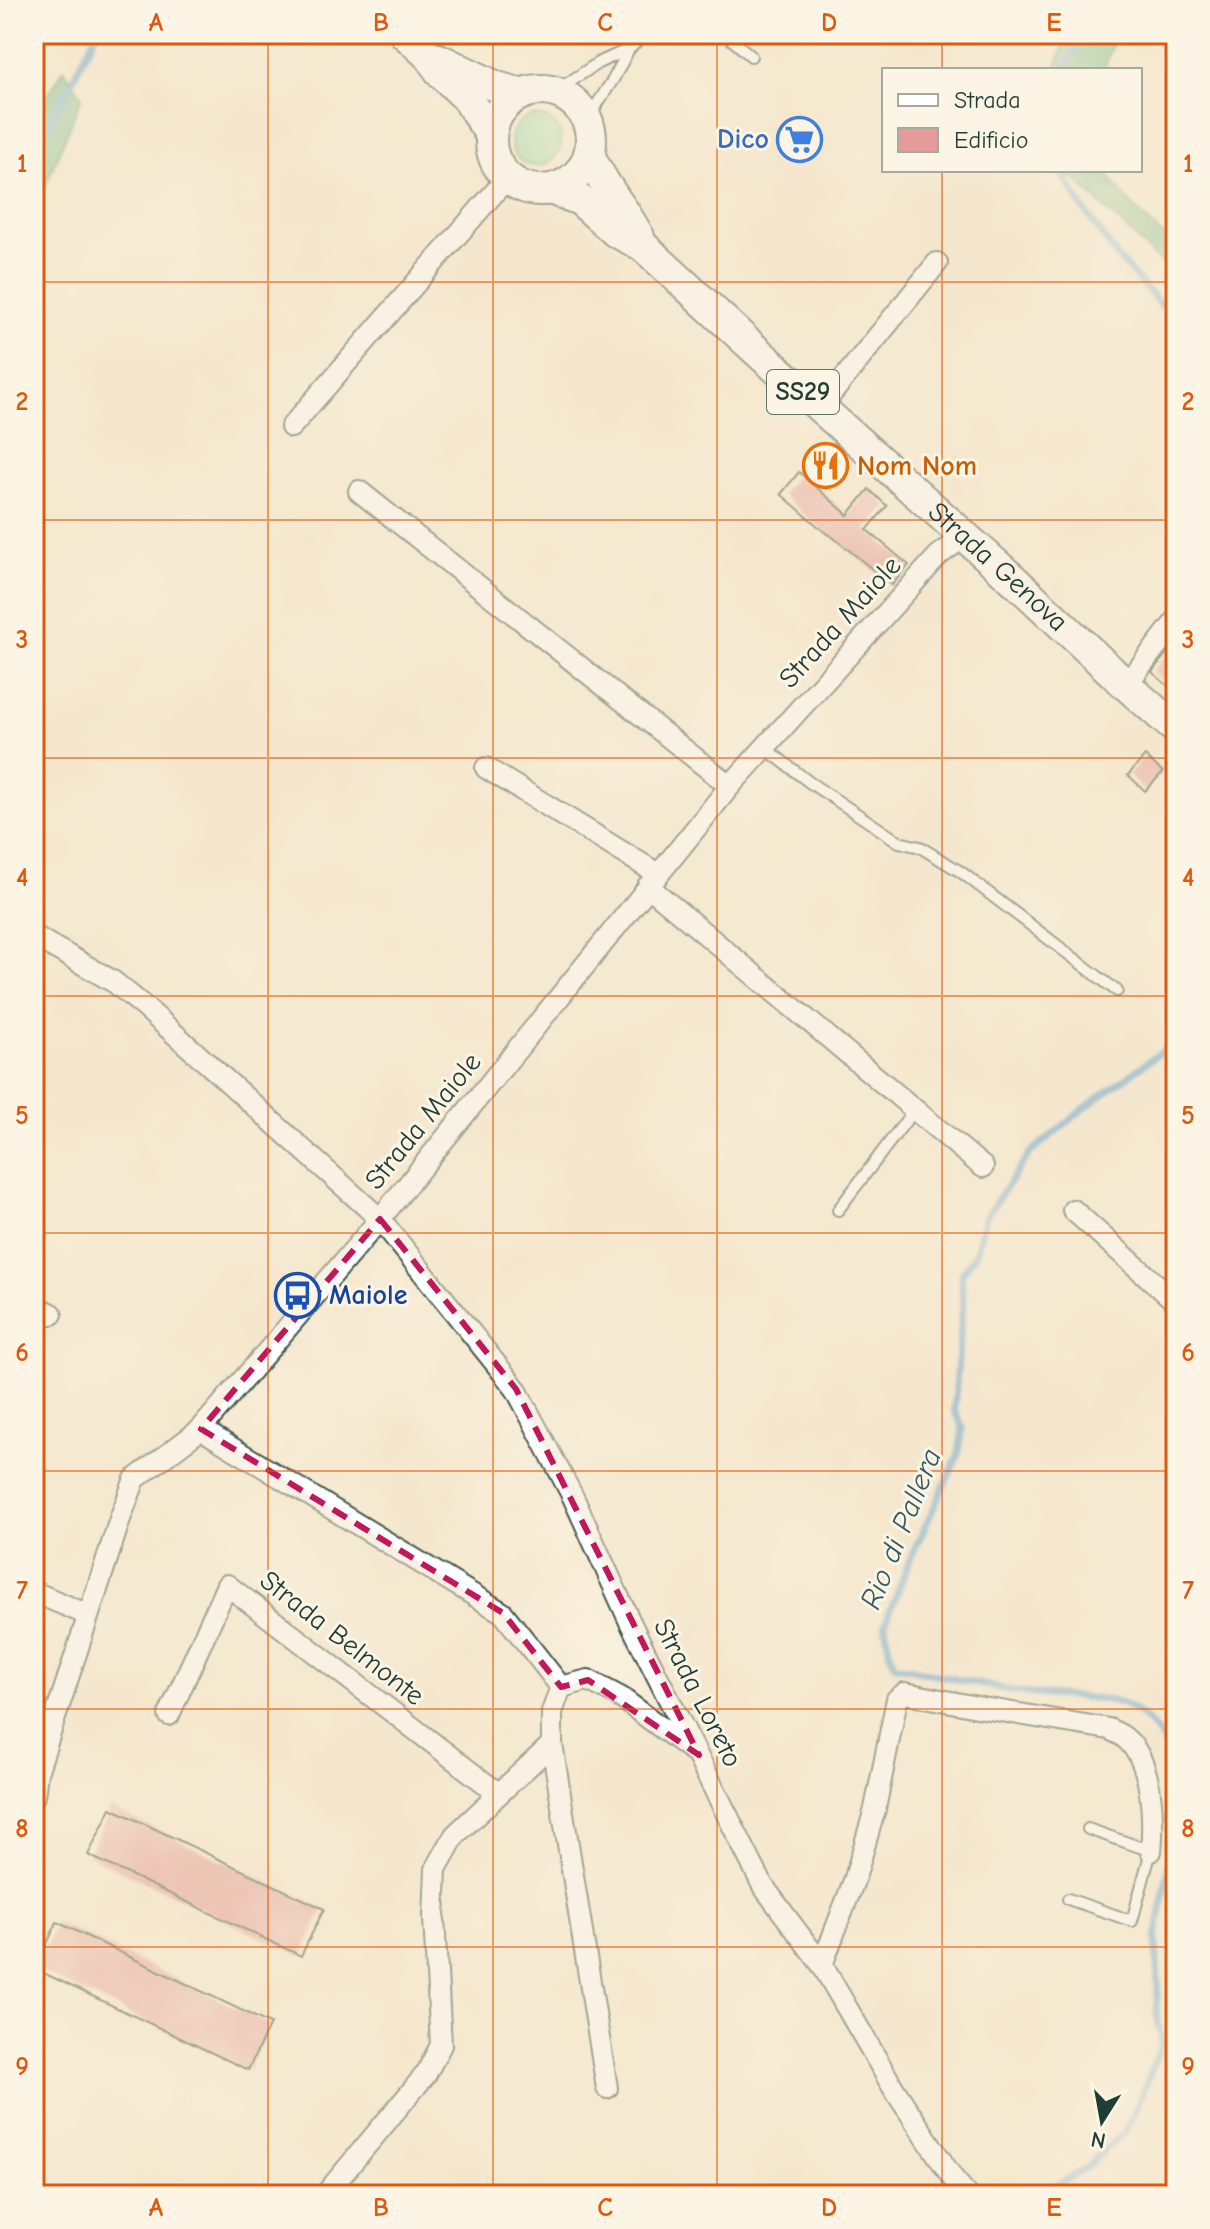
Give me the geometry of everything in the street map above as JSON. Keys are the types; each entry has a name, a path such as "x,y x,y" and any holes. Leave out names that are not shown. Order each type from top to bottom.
{"main road":[{"path":"405,34 467,98 490,134"},
{"path":"428,55 497,87 562,94 575,103 587,120"},
{"path":"507,178 496,166 491,150 490,134 495,118 504,105 535,92"},
{"name":"Strada Genova","path":"587,120 592,145 589,154 605,187 632,223 643,246"},
{"path":"553,190 568,184 580,173 589,154"},
{"name":"Strada Genova","path":"507,178 520,187 536,191 553,190 580,200 616,232 643,246 1176,729"}],"street":[{"path":"291,427 507,178"},
{"path":"820,408 937,263"},
{"path":"359,491 730,786"},
{"name":"Strada Maiole","path":"34,1796 37,1773 135,1479 201,1429 380,1219 730,786 939,555 964,537"},
{"path":"1126,685 1176,621"},
{"path":"486,768 653,880 983,1167"},
{"name":"Strada Loreto","path":"34,936 114,982 380,1219 516,1389 573,1497 630,1622 763,1886 822,1965 894,2089 967,2195"},
{"path":"1073,1210 1176,1302"},
{"path":"201,1429 503,1613 561,1687"},
{"name":"Strada Belmonte","path":"169,1715 227,1585 499,1794"},
{"path":"34,1592 88,1615"},
{"path":"561,1687 588,1680 620,1697 699,1755"},
{"path":"561,1687 552,1712 552,1744 607,2088"},
{"path":"822,1965 855,1878 875,1809 897,1699 905,1693 1109,1729 1125,1738 1139,1756 1149,1789 1153,1825 1151,1851"},
{"path":"325,2195 426,2074 441,2045 434,1918 436,1869 455,1835 552,1744"}],"lane":[{"path":"535,92 568,83 598,63 629,49 645,34"},
{"path":"725,34 751,56"},
{"path":"587,120 629,49"},
{"path":"764,747 809,782 899,842 920,847 961,872 1117,991"},
{"path":"838,1210 914,1110"},
{"path":"1068,1899 1132,1921 1151,1851 1088,1829"}],"highlighted area":[{"path":"380,1219 516,1389 699,1755 588,1680 561,1687 503,1613 201,1429"}],"green space":[{"path":"1068,34 1116,34 1105,68 1055,68"},
{"path":"64,69 82,97 44,189 34,202 34,116"},
{"path":"536,116 554,123 561,141 554,159 536,166 518,159 511,141 518,123"},
{"path":"1048,172 1106,172 1138,211 1176,246 1176,278 1074,178"}],"building":[{"path":"799,472 848,515 869,489 887,506 867,530 909,565 892,585 781,494"},
{"path":"1176,642 1176,693 1152,672"},
{"path":"1145,756 1163,772 1145,791 1128,775"},
{"path":"111,1808 324,1909 301,1956 88,1855"},
{"path":"57,1922 270,2024 248,2070 35,1969"}],"waterway":[{"path":"34,154 96,34"},
{"name":"Rio di Pallera","path":"1066,68 1081,34"},
{"name":"Rio di Pallera","path":"1061,172 1119,259 1176,321"},
{"name":"Rio di Pallera","path":"1176,1041 1086,1107 1030,1153 985,1218 976,1253 961,1275 963,1301 954,1410 963,1427 958,1456 911,1557 885,1624 895,1665 999,1688 1097,1699 1131,1708 1147,1720 1160,1736 1176,1772"},
{"name":"Rio di Pallera","path":"1040,2195 1084,2169 1125,2132 1162,2043 1156,2009 1156,1938 1176,1824"}],"place":[{"name":"Dico","path":"800,139"},
{"name":"Nom Nom","path":"826,466"},
{"name":"Maiole","path":"298,1295"}]}
